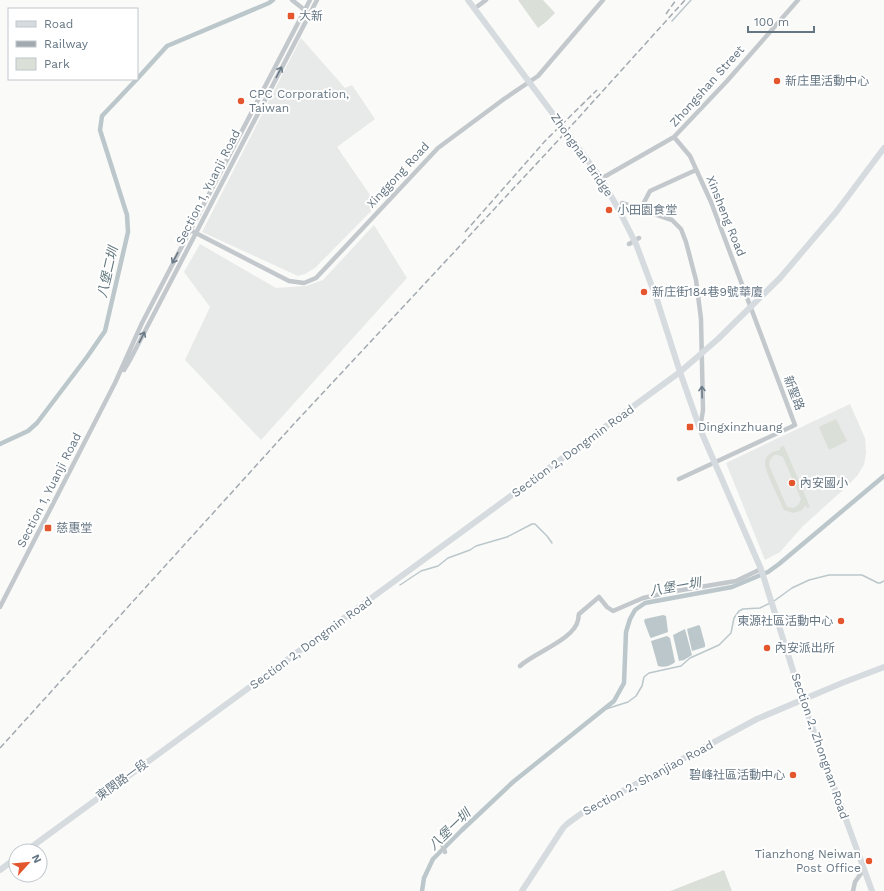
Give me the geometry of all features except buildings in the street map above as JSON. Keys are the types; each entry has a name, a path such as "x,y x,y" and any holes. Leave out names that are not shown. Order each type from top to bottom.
{"main road":[{"name":"Zhongnan Bridge","path":"468,0 571,137 608,189 636,244 657,300 700,429 715,462"},
{"name":"Section 2, Dongmin Road","path":"219,710 680,372 751,307 795,262 837,211 884,148"},
{"name":"Section 2, Zhongnan Road","path":"715,462 761,569 802,699 872,891"},
{"name":"Section 2, Shanjiao Road","path":"522,891 563,828 582,813 757,719 802,699 884,667"},
{"name":"東閔路一段","path":"37,843 219,710"}],"street":[{"path":"292,0 309,14"},
{"name":"Section 1, Yuanji Road","path":"0,607 115,383 142,323 310,0"},
{"name":"Section 1, Yuanji Road","path":"115,383 131,358 317,0"},
{"path":"478,6 486,0"},
{"name":"Xinggong Road","path":"190,230 289,281 304,283 316,278 438,148 504,99 538,76 603,0"},
{"name":"Zhongshan Street","path":"597,181 674,137 727,81 798,0"},
{"path":"259,98 264,100"},
{"name":"Xinsheng Road","path":"674,137 690,156 711,202 751,307"},
{"path":"640,210 650,191 696,170"},
{"path":"622,203 672,220 681,229 690,258 699,299 701,319 703,410 700,429"},
{"path":"629,244 639,238"},
{"name":"新聖路","path":"715,462 795,425 751,307"},
{"path":"679,479 715,462"},
{"path":"520,666 526,660 570,634 578,621 579,614 599,598 607,607 614,611 644,598 736,581 761,569"},
{"path":"442,844 445,852"},
{"path":"853,891 855,882 864,869"}],"shaded area":[{"path":"301,38 345,88 352,85 375,119 337,147 377,205 315,268 298,276 202,232"},
{"path":"374,225 407,278 261,440 185,360 210,307 184,272 200,244 276,288 306,286 323,280"},
{"name":"內安國小","path":"850,404 865,438 866,453 864,465 857,476 803,526 780,552 765,560 726,463"},
{"path":"663,615 666,616 668,632 651,638 644,621 645,619"},
{"path":"699,625 705,647 692,651 687,629"},
{"path":"685,629 692,655 679,661 673,635"},
{"path":"667,636 670,638 675,662 669,666 660,667 658,666 651,641"}],"green space":[{"path":"518,0 543,0 555,13 538,28"},
{"path":"836,419 847,441 829,450 819,427"},
{"path":"784,446 810,507 807,508 806,505 802,510 793,513 784,510 765,467 766,458 772,452 780,450 780,447","holes":["774,455 783,457 801,499 799,504 794,508 787,507 769,465 770,460"]},
{"path":"724,870 732,891 670,891 673,890"}],"waterway":[{"name":"八堡二圳","path":"138,78 167,46 273,0"},
{"path":"672,21 691,0"},
{"name":"八堡二圳","path":"0,444 28,431 37,423 105,331 128,232 127,215 100,130 102,116 136,80"},
{"name":"八堡一圳","path":"422,891 424,878 433,859 462,830 513,782 614,701 624,683 626,632 630,619 635,610 645,603 732,587 768,572 884,476"},
{"path":"400,585 421,571 438,566 448,558 470,550 476,546 507,537 532,524 535,524 552,543"},
{"path":"774,601 792,588 809,580 829,575 862,575 878,583 884,581"},
{"path":"606,709 628,702 636,696 642,686 644,677 649,673 681,666 690,658 719,645 731,633 734,618 739,611 743,609 760,608 770,603"}],"railway":[{"path":"666,14 676,0"},
{"path":"0,748 292,426 553,146 685,0"},
{"path":"465,232 545,141 597,90"}],"place":[{"name":"大新","path":"291,16"},
{"name":"新庄里活動中心","path":"777,81"},
{"name":"CPC Corporation, Taiwan","path":"241,101"},
{"name":"小田園食堂","path":"609,210"},
{"name":"新庄街184巷9號華廈","path":"644,292"},
{"name":"Dingxinzhuang","path":"690,427"},
{"name":"內安國小","path":"792,483"},
{"name":"慈惠堂","path":"48,528"},
{"name":"東源社區活動中心","path":"841,621"},
{"name":"內安派出所","path":"767,648"},
{"name":"碧峰社區活動中心","path":"793,775"},
{"name":"Tianzhong Neiwan Post Office","path":"869,861"}]}
